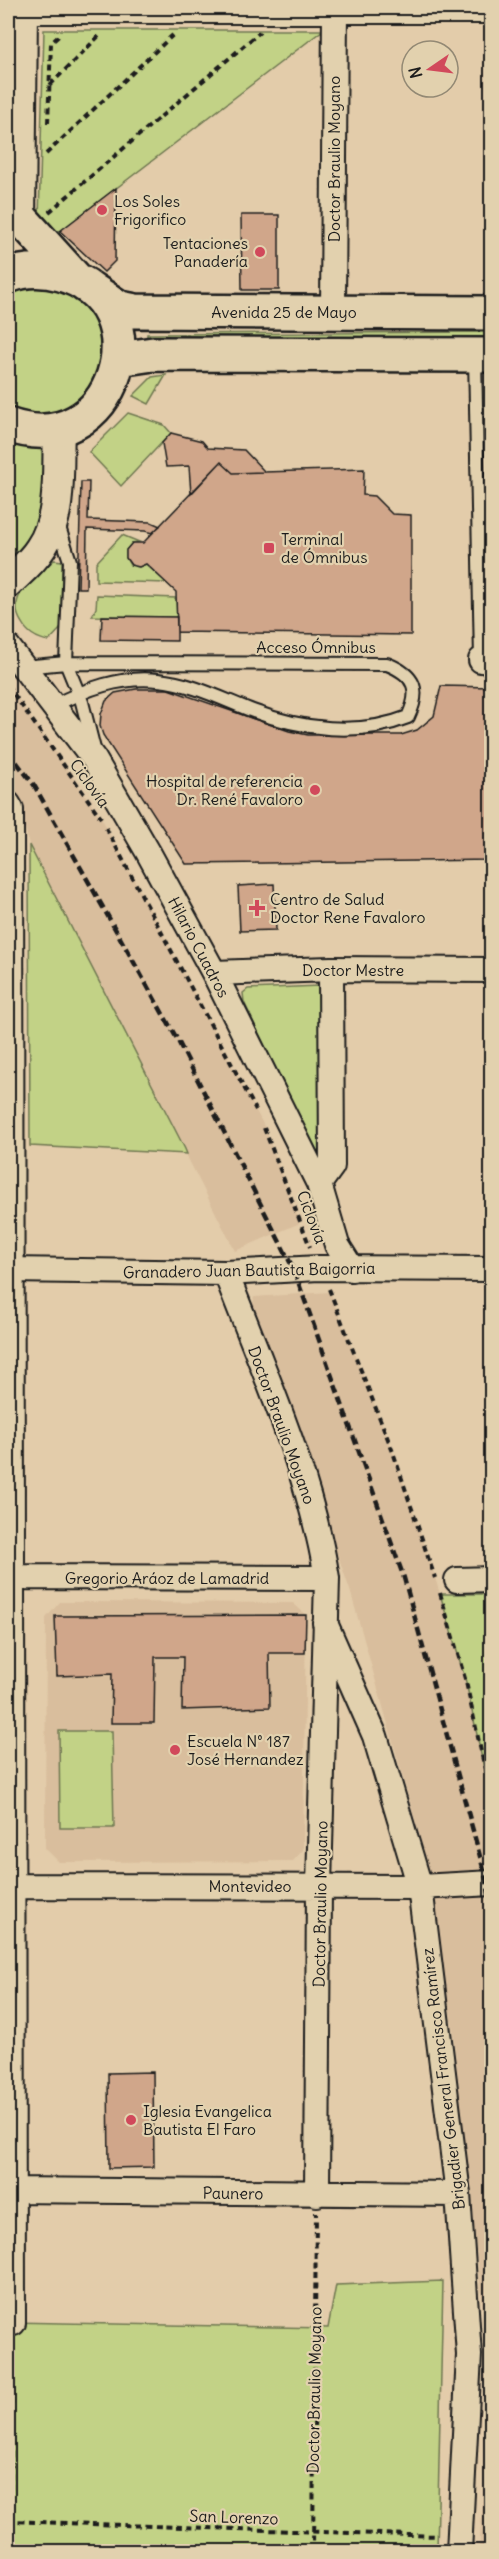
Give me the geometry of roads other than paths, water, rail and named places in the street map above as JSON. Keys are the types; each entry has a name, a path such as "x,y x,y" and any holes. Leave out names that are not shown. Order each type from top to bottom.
{"main road":[{"path":"11,275 24,261 27,243 25,210"},
{"path":"25,210 82,283"},
{"name":"Avenida 25 de Mayo","path":"11,275 51,271 82,283 120,308 135,311 492,313"},
{"name":"Avenida 25 de Mayo","path":"8,425 40,432 59,429 78,421 96,408 108,391 118,359 118,338 112,318 101,299 82,283"},
{"path":"118,359 153,354 483,355"}],"street":[{"name":"Doctor Braulio Moyano","path":"333,311 335,9"},
{"path":"25,210 19,10 492,11"},
{"path":"8,583 40,550 54,513 59,429"},
{"name":"Hilario Cuadros","path":"8,647 98,764 214,973 319,1184 337,1245 352,1269"},
{"path":"8,804 11,809 9,2190 13,2323"},
{"path":"319,1184 332,1166 330,969"},
{"name":"Doctor Mestre","path":"214,973 330,969 492,970"},
{"name":"Granadero Juan Bautista Baigorria","path":"10,1270 226,1274 319,1268 492,1269"},
{"name":"Doctor Braulio Moyano","path":"226,1274 298,1462 320,1538 327,1578 319,1886 316,2194"},
{"name":"Gregorio Aráoz de Lamadrid","path":"9,1577 327,1578"},
{"path":"458,1580 492,1580"},
{"name":"Brigadier General Francisco Ramírez","path":"325,1623 375,1736 420,1887 458,2194 469,2355 459,2544"},
{"name":"Montevideo","path":"9,1886 420,1887 492,1883"},
{"name":"Paunero","path":"9,2190 458,2194"}],"lane":[{"path":"483,355 486,661"},
{"path":"54,513 70,561 66,663 82,702 98,764"},
{"name":"Acceso Ómnibus","path":"23,667 66,663 387,664 403,670 414,683 415,702 408,717 389,725 313,728 264,715 186,685 157,680 114,683 77,694 53,706"}],"railway":[{"path":"8,751 34,785 176,1037 294,1270 404,1578 487,1882 492,1914"}],"place":[{"name":"Los Soles Frigorifico","path":"102,210"},
{"name":"Tentaciones Panadería","path":"260,252"},
{"name":"Terminal de Ómnibus","path":"269,548"},
{"name":"Hospital de referencia Dr. René Favaloro","path":"315,790"},
{"name":"Centro de Salud Doctor Rene Favaloro","path":"257,908"},
{"name":"Escuela N° 187 José Hernandez","path":"175,1750"},
{"name":"Iglesia Evangelica Bautista El Faro","path":"131,2120"}]}
